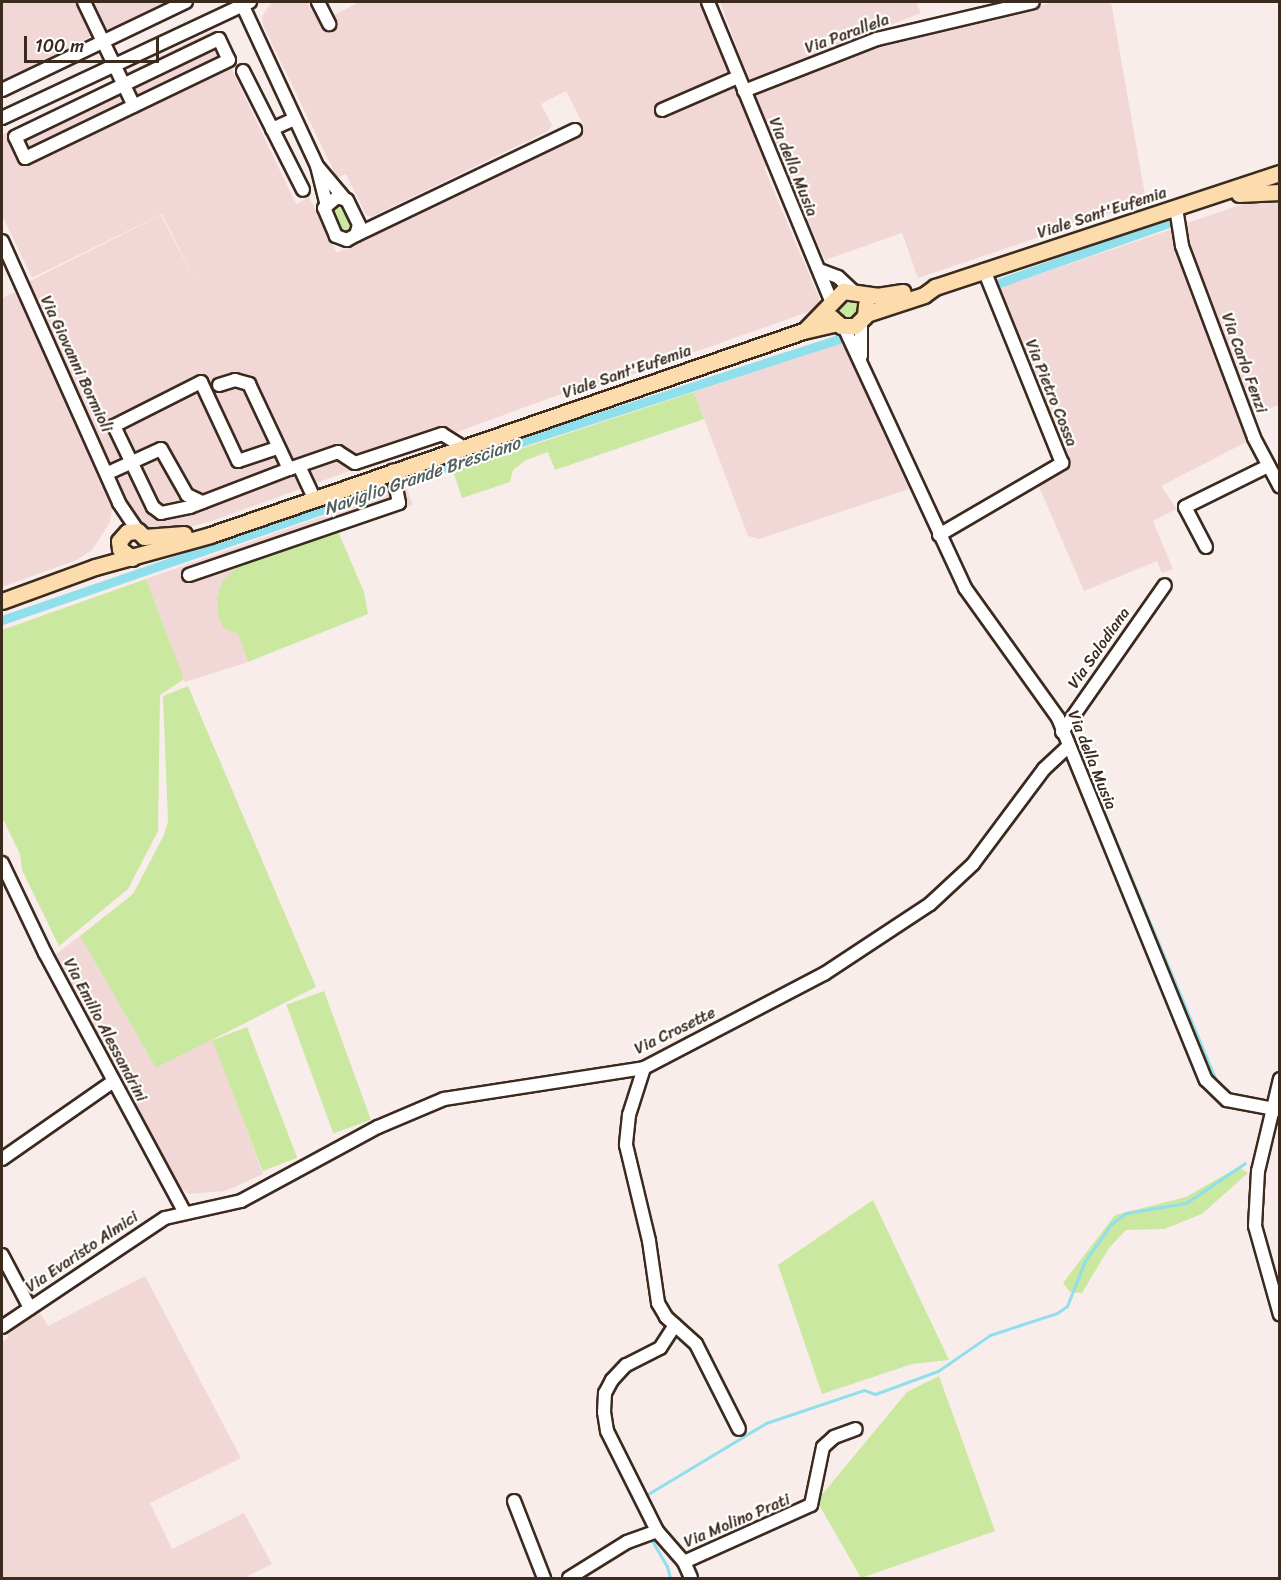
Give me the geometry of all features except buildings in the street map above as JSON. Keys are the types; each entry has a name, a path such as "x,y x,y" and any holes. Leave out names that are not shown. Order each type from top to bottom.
{"main road":[{"name":"Viale Sant'Eufemia","path":"803,331 831,304 838,293 888,295 935,287 1280,173"},
{"path":"1215,196 1280,192"},
{"name":"Viale Sant'Eufemia","path":"2,601 95,567 137,556 314,498 394,476 463,447 803,331 840,325 864,318 924,295 935,287"},
{"path":"856,293 865,301 864,318"},
{"path":"831,304 840,325"},
{"name":"Viale Sant'Eufemia","path":"120,541 127,532 173,537 251,519"},
{"path":"120,541 122,552 137,556 147,544 141,534"},
{"path":"95,567 120,541"}],"street":[{"path":"84,2 135,106"},
{"path":"2,90 186,2"},
{"path":"318,2 329,24"},
{"name":"Via della Musia","path":"708,2 831,304"},
{"name":"Via Parallela","path":"744,92 877,39 1033,2"},
{"path":"2,118 244,3 317,166 326,203 325,213 336,236 347,240 358,230 374,226 575,130"},
{"path":"219,39 229,60 135,106 25,158 15,137 219,39"},
{"path":"243,71 303,189"},
{"path":"662,110 738,77"},
{"path":"272,129 294,119"},
{"path":"317,166 343,197 358,230"},
{"path":"326,203 343,197"},
{"name":"Via Carlo Fenzi","path":"1176,208 1182,246 1268,466"},
{"name":"Via Giovanni Bormioli","path":"2,241 108,473 119,503"},
{"path":"819,270 838,277 856,293"},
{"name":"Via Pietro Cossa","path":"939,535 1062,463 984,270"},
{"name":"Via della Musia","path":"861,364 864,318"},
{"name":"Via della Musia","path":"840,325 861,364 965,588 1051,707 1206,1080 1227,1100 1276,1110"},
{"path":"219,385 236,380 249,384 277,448 295,468 314,498"},
{"path":"277,448 238,461 205,385 198,382 115,423 155,510 161,513 201,502 338,452 355,463 442,434 463,447"},
{"path":"108,473 164,450 187,495 201,502"},
{"path":"1206,547 1185,507 1268,466 1280,487"},
{"path":"189,575 397,504 400,495 394,476"},
{"path":"178,509 187,495"},
{"path":"119,503 141,534"},
{"path":"119,503 120,541"},
{"name":"Via Salodiana","path":"1062,732 1165,585"},
{"name":"Via Crosette","path":"184,1211 241,1201 378,1127 444,1098 644,1068 824,974 930,904 973,864 1044,770 1068,747"},
{"name":"Via Emilio Alessandrini","path":"2,863 45,953 184,1211"},
{"path":"644,1068 629,1115 626,1145 649,1241 658,1303 675,1325 696,1344 739,1429"},
{"path":"1280,1079 1276,1110 1258,1171 1255,1226 1280,1315"},
{"path":"2,1160 114,1081"},
{"name":"Via Evaristo Almici","path":"2,1326 147,1228 184,1211"},
{"path":"2,1255 30,1308"},
{"path":"657,1531 608,1431 605,1393 626,1365 660,1348 675,1325"},
{"name":"Via Molino Prati","path":"684,1562 811,1505 822,1447 834,1437 856,1429"},
{"path":"514,1501 544,1578"},
{"name":"Via Molino Prati","path":"569,1578 627,1542 657,1531 684,1562 691,1578"}],"shaded area":[{"path":"2,2 75,2 92,36 2,83"},
{"path":"91,2 168,2 109,30 104,29"},
{"path":"272,2 307,2 319,23 359,2 701,2 770,164 764,168 820,300 816,309 588,390 586,385 212,521 181,529 154,529 145,525 131,510 24,284 161,215 199,288 162,214 32,278 2,215 2,135 213,30 296,204 309,197 337,253 585,128 566,91 541,104 552,125 548,131 371,217 366,215 346,174 337,178 263,25 262,16"},
{"path":"720,2 916,2 921,13 749,80"},
{"path":"1055,2 1111,2 1146,201 918,278 902,233 825,260 753,93 893,38"},
{"path":"1264,197 1279,201 1279,405 1249,416 1184,224"},
{"path":"1175,228 1254,438 1161,486 1177,509 1153,521 1173,569 1162,573 1157,561 1084,591 1037,482 1069,464 996,289"},
{"path":"15,292 101,468 113,502 110,522 92,550 77,560 2,587 2,298"},
{"path":"844,342 909,489 759,539 748,536 694,392"},
{"path":"406,487 413,505 337,529 222,581 217,598 218,615 238,633 248,662 185,682 146,579"},
{"path":"80,936 156,1068 213,1039 263,1174 225,1191 189,1194 178,1186 56,954"},
{"path":"145,1276 241,1458 150,1503 172,1549 244,1513 272,1564 244,1578 2,1578 2,1342 8,1338 7,1333 40,1313 48,1326"}],"green space":[{"path":"343,203 353,222 348,233 340,231 330,212 332,204"},
{"path":"848,298 856,301 859,309 856,317 848,320 840,317 837,309 840,301"},
{"path":"694,392 704,419 555,470 548,452 526,460 513,470 510,482 462,498 453,471"},
{"path":"337,529 364,592 368,614 248,662 238,634 223,628 218,615 217,598 222,581 246,559"},
{"path":"146,579 184,679 160,695 158,831 128,889 59,946 22,870 20,854 2,817 2,630"},
{"path":"188,686 316,987 156,1068 80,936 133,894 164,835 168,821 163,696"},
{"path":"324,991 371,1120 333,1133 286,1005"},
{"path":"247,1027 297,1158 263,1171 212,1040"},
{"path":"1238,1167 1248,1173 1202,1214 1164,1229 1126,1230 1109,1248 1082,1293 1070,1292 1063,1283 1115,1215 1186,1197"},
{"path":"873,1200 949,1360 912,1364 822,1394 778,1265"},
{"path":"939,1376 995,1531 861,1578 818,1503 820,1497 907,1392"}],"waterway":[{"name":"Naviglio Grande Bresciano","path":"996,284 1171,222"},
{"name":"Naviglio Grande Bresciano","path":"2,620 457,463 844,337"},
{"path":"1102,808 1217,1083"},
{"path":"643,1497 766,1423 864,1390 875,1394 938,1371 990,1335 1057,1313 1067,1306 1085,1261 1111,1224 1126,1213 1186,1203 1245,1163"},
{"path":"644,1518 646,1532"},
{"path":"650,1537 667,1566 670,1578"}]}
